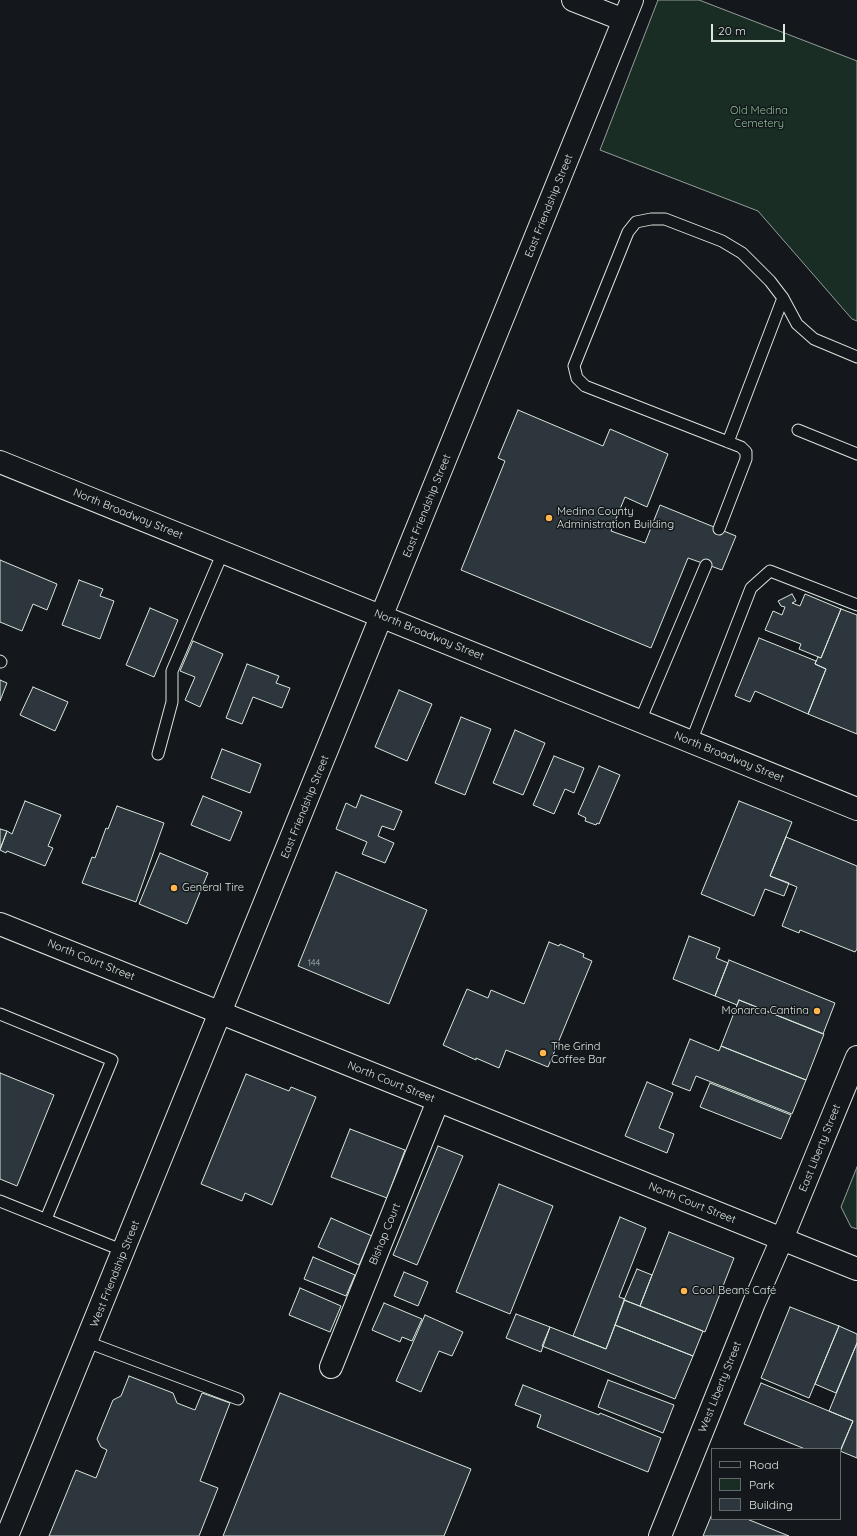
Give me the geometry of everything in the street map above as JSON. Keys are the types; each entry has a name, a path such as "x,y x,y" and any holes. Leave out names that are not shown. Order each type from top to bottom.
{"main road":[{"path":"574,0 624,20"},
{"name":"East Friendship Street","path":"222,1013 632,0"},
{"name":"North Broadway Street","path":"0,462 857,810"},
{"name":"North Court Street","path":"0,924 857,1269"},
{"name":"West Friendship Street","path":"8,1536 222,1013"},
{"name":"East Liberty Street","path":"782,1239 857,1057"},
{"name":"Bishop Court","path":"331,1367 438,1101"},
{"name":"West Liberty Street","path":"660,1536 754,1303 782,1239"}],"lane":[{"path":"719,529 746,459 746,452 741,447 585,386 577,378 574,366 628,232 636,222 650,219 665,219 722,241 742,253 770,281 784,298 797,324 814,339 857,357"},
{"path":"728,442 784,298"},
{"path":"798,430 857,454"},
{"path":"158,754 172,702 172,671 223,552"},
{"path":"640,721 706,565"},
{"path":"691,742 750,588 770,571 857,605"},
{"path":"0,1014 112,1060 46,1219"},
{"path":"0,1201 124,1250"},
{"path":"87,1342 238,1399"}],"green space":[{"name":"Old Medina Cemetery","path":"658,0 699,0 857,61 857,321 852,319 758,211 600,150"},
{"path":"857,1167 857,1229 851,1227 841,1207"}],"building":[{"name":"Medina County Administration Building","path":"518,410 603,446 610,429 668,454 647,507 625,497 611,531 645,543 660,505 736,536 722,570 688,558 651,648 461,570 505,461 498,458"},
{"path":"0,560 57,584 47,610 33,604 22,631 0,622"},
{"path":"79,580 103,589 100,596 114,601 100,639 62,625"},
{"path":"792,594 796,601 792,603 800,606 805,594 841,609 821,658 799,649 801,644 765,630 773,611 782,615 785,607 781,606 778,601"},
{"path":"150,608 178,620 154,677 126,665"},
{"path":"841,609 857,615 857,734 808,714 826,669 815,664 818,657 821,658"},
{"path":"759,638 816,661 815,664 826,669 808,714 755,691 750,702 735,696"},
{"path":"193,641 223,654 200,707 185,700 195,677 180,671"},
{"path":"247,664 279,676 276,683 290,688 282,708 253,697 242,724 226,718"},
{"path":"0,680 7,683 0,701"},
{"path":"33,687 68,702 55,731 20,715"},
{"path":"399,690 432,704 407,761 375,747"},
{"path":"461,717 491,729 465,795 435,783"},
{"path":"515,730 545,743 523,795 493,783"},
{"path":"222,749 261,764 250,793 211,778"},
{"path":"554,756 584,768 574,793 565,789 554,814 533,805"},
{"path":"599,766 620,775 599,824 597,823 596,825 585,821 586,818 578,814"},
{"path":"361,795 402,811 394,830 382,826 378,836 394,843 385,863 362,854 367,842 336,829 346,803 356,808"},
{"path":"203,796 242,812 230,841 191,825"},
{"path":"25,801 61,815 48,846 53,848 45,866 7,851 6,853 0,850 7,831 12,834"},
{"path":"739,801 792,822 770,876 789,883 784,896 765,889 754,916 701,894"},
{"path":"117,806 164,823 136,902 82,883 92,857 95,858 106,828 108,829"},
{"path":"0,829 7,831 0,849"},
{"path":"786,837 857,866 857,949 855,952 800,930 799,933 782,926 797,887 770,876"},
{"name":"General Tire","path":"160,853 208,873 187,924 139,904"},
{"path":"336,872 427,910 389,1004 298,966"},
{"path":"689,936 720,948 716,958 728,963 715,996 673,979"},
{"path":"549,942 559,946 560,944 584,954 583,957 592,961 548,1067 506,1050 499,1068 476,1058 476,1060 443,1045 467,989 488,998 491,990 524,1004"},
{"path":"729,960 835,1003 823,1034 739,1000 737,1005 715,996"},
{"path":"739,1000 824,1034 806,1080 721,1046"},
{"path":"690,1039 719,1051 721,1046 806,1080 792,1114 696,1076 690,1091 672,1084"},
{"path":"0,1073 54,1095 17,1186 0,1179"},
{"path":"246,1074 289,1091 291,1087 316,1097 272,1205 245,1193 242,1201 201,1184"},
{"path":"647,1082 673,1093 659,1128 674,1134 667,1153 625,1136"},
{"path":"710,1083 791,1115 781,1139 700,1107"},
{"path":"350,1129 405,1150 387,1198 331,1177"},
{"path":"438,1146 463,1156 417,1265 393,1255"},
{"path":"499,1184 553,1206 510,1314 456,1292"},
{"path":"620,1217 646,1228 619,1297 625,1299 606,1349 573,1336"},
{"path":"331,1218 372,1236 359,1265 318,1247"},
{"name":"Cool Beans Café","path":"669,1232 734,1258 705,1332 640,1306"},
{"path":"313,1257 355,1275 346,1296 304,1279"},
{"path":"637,1269 652,1275 640,1306 624,1300"},
{"path":"404,1272 428,1282 418,1306 394,1296"},
{"path":"300,1288 341,1306 330,1332 289,1315"},
{"path":"624,1300 703,1331 693,1356 615,1325"},
{"path":"384,1303 422,1319 412,1341 402,1337 400,1342 372,1330"},
{"path":"790,1307 839,1326 809,1398 761,1378"},
{"path":"516,1314 550,1327 541,1352 506,1338"},
{"path":"425,1315 463,1332 452,1356 439,1351 421,1392 396,1381"},
{"path":"615,1325 693,1356 675,1399 542,1346 550,1327 606,1349"},
{"path":"839,1326 857,1334 857,1343 836,1393 815,1384"},
{"path":"857,1343 857,1458 841,1451 853,1421 829,1411"},
{"path":"129,1376 173,1393 177,1403 195,1410 202,1393 230,1403 200,1481 218,1488 199,1536 49,1536 76,1470 96,1478 107,1450 101,1447 97,1439 113,1400 121,1396"},
{"path":"608,1380 674,1405 663,1433 598,1407"},
{"path":"761,1383 853,1421 841,1450 841,1448 803,1448 744,1424"},
{"path":"523,1385 599,1415 600,1413 661,1438 648,1472 537,1427 541,1415 515,1405"},
{"path":"280,1393 471,1469 444,1536 223,1536"},
{"path":"711,1516 711,1520 749,1520 789,1536 703,1536"}],"place":[{"name":"Medina County Administration Building","path":"549,518"},
{"name":"General Tire","path":"174,888"},
{"name":"Monarca Cantina","path":"817,1011"},
{"name":"The Grind Coffee Bar","path":"543,1053"},
{"name":"Cool Beans Café","path":"684,1291"}]}
